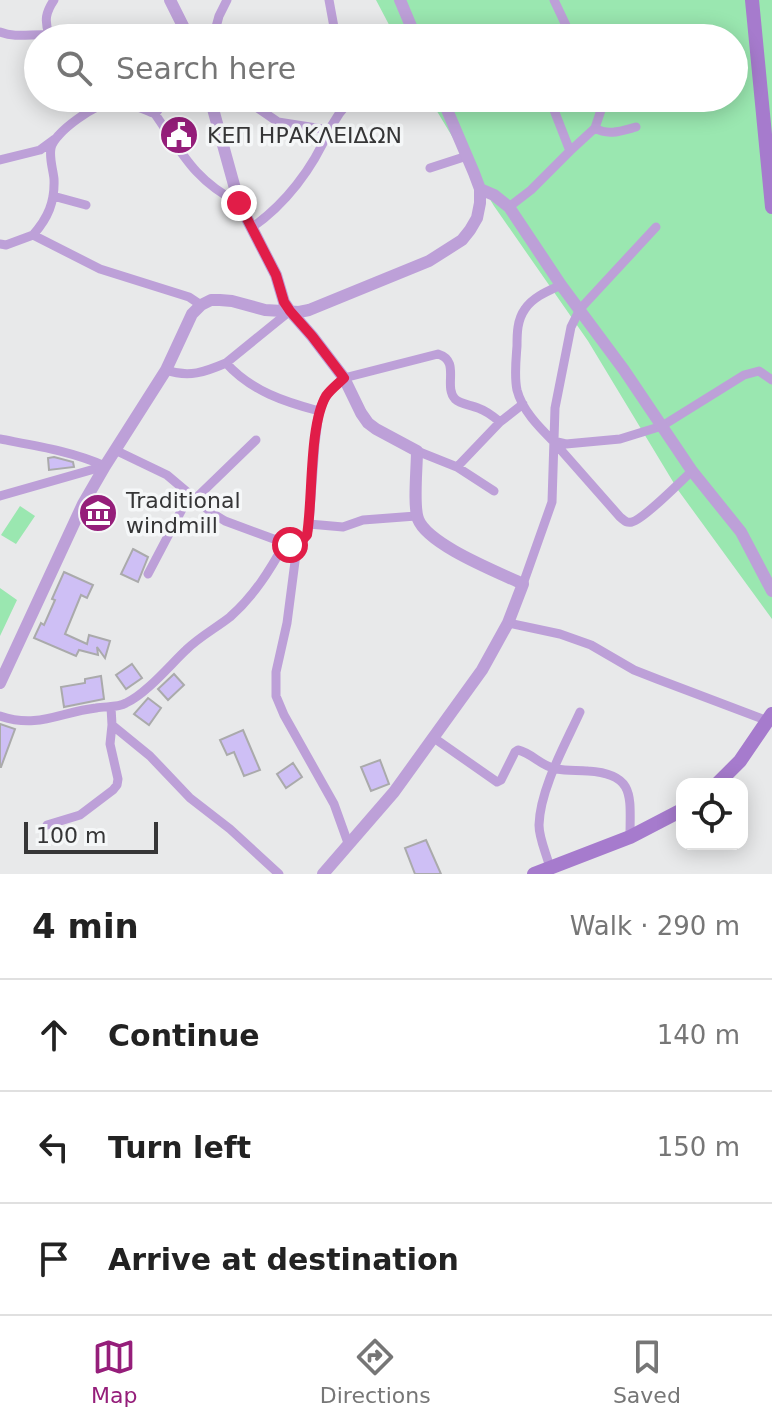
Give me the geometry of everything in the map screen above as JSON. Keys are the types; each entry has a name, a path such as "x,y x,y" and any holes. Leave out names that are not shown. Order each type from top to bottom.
{"main road":[{"path":"752,0 772,207"},
{"path":"723,778 740,761 770,718"},
{"path":"534,874 630,837 676,813"}],"street":[{"path":"46,24 46,13 54,0"},
{"path":"170,0 182,24"},
{"path":"217,24 227,0"},
{"path":"329,0 333,24"},
{"path":"400,0 410,24"},
{"path":"554,0 565,24"},
{"path":"0,32 24,35"},
{"path":"0,160 40,150 89,112"},
{"path":"150,112 155,114 201,178 220,194 239,203"},
{"path":"214,112 239,203 276,275 284,302 344,378 368,423 417,451 457,467 494,491"},
{"path":"263,112 278,122 329,130"},
{"path":"251,228 270,215 307,172 341,112"},
{"path":"0,683 83,504 166,370 192,314 201,305 220,300 265,310 309,310 429,261 462,240 470,230 477,218 480,189 448,112"},
{"path":"555,112 570,151"},
{"path":"509,207 595,128 600,112"},
{"path":"595,128 602,133 612,133 636,127"},
{"path":"0,244 6,245 33,235 51,211 54,180 51,148 55,139"},
{"path":"430,168 467,156"},
{"path":"480,189 509,207 692,471 741,532 772,591"},
{"path":"53,196 86,205"},
{"path":"323,874 394,792 434,738 482,670 508,623 552,502 555,408 571,327 580,309 656,227"},
{"path":"33,235 100,269 189,297 201,305"},
{"path":"562,287 571,327"},
{"path":"562,287 546,292 527,306 519,323 517,390 536,424 627,522 642,515 692,471"},
{"path":"166,370 194,375 226,363 290,311"},
{"path":"348,843 334,804 276,696 276,672 287,623 297,546 307,535 309,524 319,411 332,389 344,378 438,354 448,361 454,398 480,408 500,422"},
{"path":"226,363 238,377 257,389 319,411"},
{"path":"553,441 566,444 620,439 662,426 744,375 759,371 772,380"},
{"path":"457,467 500,422 523,404"},
{"path":"0,439 58,449 105,466"},
{"path":"148,574 192,496 256,440"},
{"path":"115,450 167,475 225,521 297,546"},
{"path":"417,451 416,516 421,526 439,543 523,584"},
{"path":"0,496 105,466"},
{"path":"309,524 343,527 363,520 416,516"},
{"path":"0,716 24,722 42,721 126,704 189,647 230,617 260,585 285,543"},
{"path":"508,623 560,634 591,645 657,679 770,718"},
{"path":"47,825 80,815 117,785 110,744 111,707"},
{"path":"550,868 539,828 542,804 580,712"},
{"path":"112,725 150,756 190,798 230,829 279,874"},
{"path":"434,738 497,782 518,750 555,769 615,775 626,786 630,837"}],"green space":[{"path":"376,0 772,0 772,619 678,490 588,341 494,206 437,112 748,112 748,24 389,24"},
{"path":"20,506 35,516 16,544 1,535"},
{"path":"0,588 17,600 0,636"}],"building":[{"path":"48,458 73,462 74,467 49,470"},
{"path":"133,549 148,557 138,582 121,574"},
{"path":"64,572 93,585 87,598 81,595 65,634 87,644 89,635 110,641 105,658 97,647 98,655 79,650 76,656 34,638 41,623 44,625"},
{"path":"132,664 142,678 126,689 116,675"},
{"path":"174,674 184,685 168,700 158,689"},
{"path":"101,676 104,699 64,707 61,687 85,683 85,679"},
{"path":"148,698 161,708 149,725 134,714"},
{"path":"0,724 15,729 1,767 0,767"},
{"path":"243,730 260,770 244,776 234,752 227,755 220,740"},
{"path":"380,760 389,784 371,791 361,767"},
{"path":"293,763 302,777 286,788 277,774"},
{"path":"426,840 441,874 415,874 405,848"}],"place":[{"name":"ΚΕΠ ΗΡΑΚΛΕΙΔΩΝ","path":"179,135"},
{"name":"Traditional windmill","path":"98,513"}],"route":[{"path":"239,203 276,275 284,302 344,378 325,398 319,411 307,535 297,546 290,545"}]}
